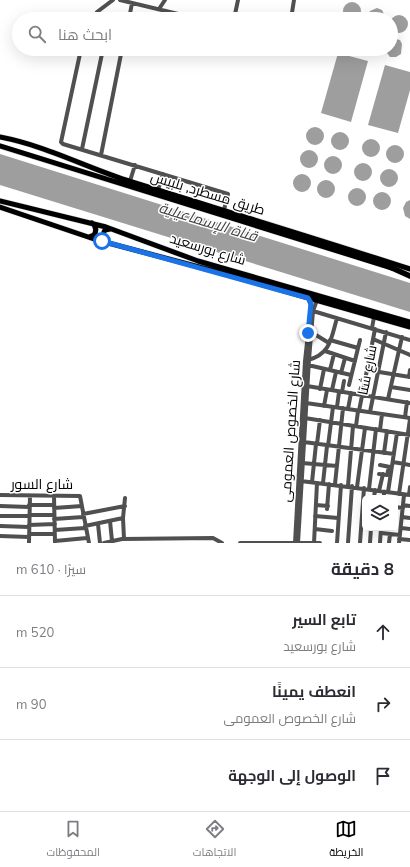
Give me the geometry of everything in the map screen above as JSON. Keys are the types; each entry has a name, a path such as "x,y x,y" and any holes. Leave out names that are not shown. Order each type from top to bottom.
{"highway":[{"path":"390,267 410,274"}],"main road":[{"name":"طريق مسطرد, بلبيس","path":"0,137 25,142 131,178 158,190 410,269"},
{"path":"22,152 20,145 25,142"},
{"name":"طريق مسطرد, بلبيس","path":"0,146 390,267"},
{"name":"شارع بورسعيد","path":"0,201 92,223 209,264 410,322"},
{"name":"شارع بورسعيد","path":"0,207 88,237 410,327"},
{"path":"88,237 95,233 96,228 92,223"},
{"path":"106,242 102,234 105,230 111,229"}],"street":[{"path":"98,12 113,0"},
{"path":"123,0 171,12"},
{"path":"145,6 147,0"},
{"path":"159,9 164,0"},
{"path":"235,12 238,0"},
{"path":"292,12 294,0"},
{"path":"130,12 132,3"},
{"path":"79,56 61,142 62,144 70,148 82,149 101,155 162,176 228,194 224,210"},
{"path":"82,149 102,56"},
{"path":"101,155 121,56"},
{"path":"67,156 70,148"},
{"path":"131,178 134,167"},
{"path":"158,190 162,176"},
{"name":"شارع الخصوص العمومى","path":"296,542 311,303 308,298"},
{"name":"شارع الخصوص العمومى","path":"296,542 304,442 307,362 313,311 317,300"},
{"path":"313,311 410,340"},
{"path":"348,543 353,486 351,449 354,426 367,370 370,345 373,339 374,317"},
{"path":"307,362 320,356 325,351 330,341 337,318"},
{"path":"311,332 330,341 358,348"},
{"name":"شارع شتا","path":"370,412 386,332"},
{"path":"388,399 402,337"},
{"path":"373,339 410,355"},
{"path":"349,385 360,340"},
{"path":"325,351 355,361"},
{"path":"330,370 334,354"},
{"path":"332,390 344,358"},
{"path":"307,362 324,369 351,375"},
{"path":"320,389 324,369"},
{"path":"367,370 409,377 410,370"},
{"path":"324,483 331,422 344,381"},
{"path":"307,386 409,403 405,417"},
{"path":"391,387 410,390"},
{"path":"324,406 327,390"},
{"path":"335,484 342,424 351,393"},
{"path":"306,403 410,418 409,435 399,494"},
{"path":"360,543 366,489 382,414"},
{"path":"305,418 409,435"},
{"path":"314,543 316,505 314,464 320,420"},
{"path":"353,486 362,450 365,428"},
{"path":"384,459 388,431"},
{"path":"375,495 381,474 387,475 393,462 398,433"},
{"path":"304,442 394,454"},
{"path":"393,462 410,465"},
{"path":"302,463 337,466"},
{"path":"380,465 390,467"},
{"path":"385,495 390,467"},
{"path":"301,481 353,486 408,495"},
{"path":"316,505 328,507 329,484"},
{"path":"336,543 341,485"},
{"path":"399,539 403,506 410,488"},
{"name":"شارع السور","path":"0,495 80,496 82,506"},
{"path":"29,543 30,496"},
{"path":"54,496 55,542 88,538"},
{"path":"123,540 125,498"},
{"path":"0,506 82,506 89,543"},
{"path":"0,516 29,515 54,517 83,515 124,506"},
{"path":"398,507 410,506"},
{"path":"315,516 338,518"},
{"path":"402,517 410,518"},
{"path":"0,536 29,536 85,527 123,518"},
{"path":"110,521 112,541"},
{"path":"0,526 55,524"},
{"path":"98,524 100,543"},
{"path":"398,524 410,529"},
{"path":"315,529 332,531"},
{"path":"370,543 371,531"},
{"path":"380,543 381,531"},
{"path":"383,531 399,539 410,540"},
{"path":"389,543 390,534"},
{"path":"104,543 123,540 201,541 216,538 222,543"},
{"path":"240,543 320,543"}],"water":[{"path":"348,2 356,2 361,7 361,12 343,12 343,7"},
{"path":"377,8 383,12 370,12"},
{"path":"398,15 403,15 408,20 408,28 406,31 403,33 398,33"},
{"path":"398,40 402,44 401,54 398,56"},
{"path":"337,56 349,56 368,61 351,122 321,113"},
{"path":"385,65 410,72 410,90 398,133 368,125"},
{"path":"311,127 319,127 324,132 322,143 319,145 311,145 306,140 306,132"},
{"path":"336,132 344,132 349,137 347,148 344,150 336,150 331,145 331,137"},
{"path":"367,139 375,139 380,144 378,155 375,157 367,157 362,152 362,144"},
{"path":"391,145 399,145 404,150 402,161 399,163 391,163 386,158 386,150"},
{"path":"305,150 313,150 318,155 316,166 313,168 305,168 300,163 300,155"},
{"name":"قناة الإسماعيلية","path":"0,154 410,283 410,312 0,185"},
{"path":"329,156 337,156 342,161 340,172 337,174 329,174 324,169 324,161"},
{"path":"359,163 367,163 372,168 370,179 367,181 359,181 354,176 354,168"},
{"path":"385,169 393,169 398,174 396,185 393,187 385,187 380,182 380,174"},
{"path":"298,174 306,174 311,179 309,190 306,192 298,192 293,187 293,179"},
{"path":"322,180 330,180 335,185 333,196 330,198 322,198 317,193 317,185"},
{"path":"353,188 361,188 366,193 364,204 361,206 353,206 348,201 348,193"},
{"path":"378,192 386,192 391,197 389,208 386,210 378,210 373,205 373,197"},
{"path":"410,200 410,219 405,216 403,208 406,202"}],"route":[{"path":"102,241 308,298 311,303 308,333"}]}
